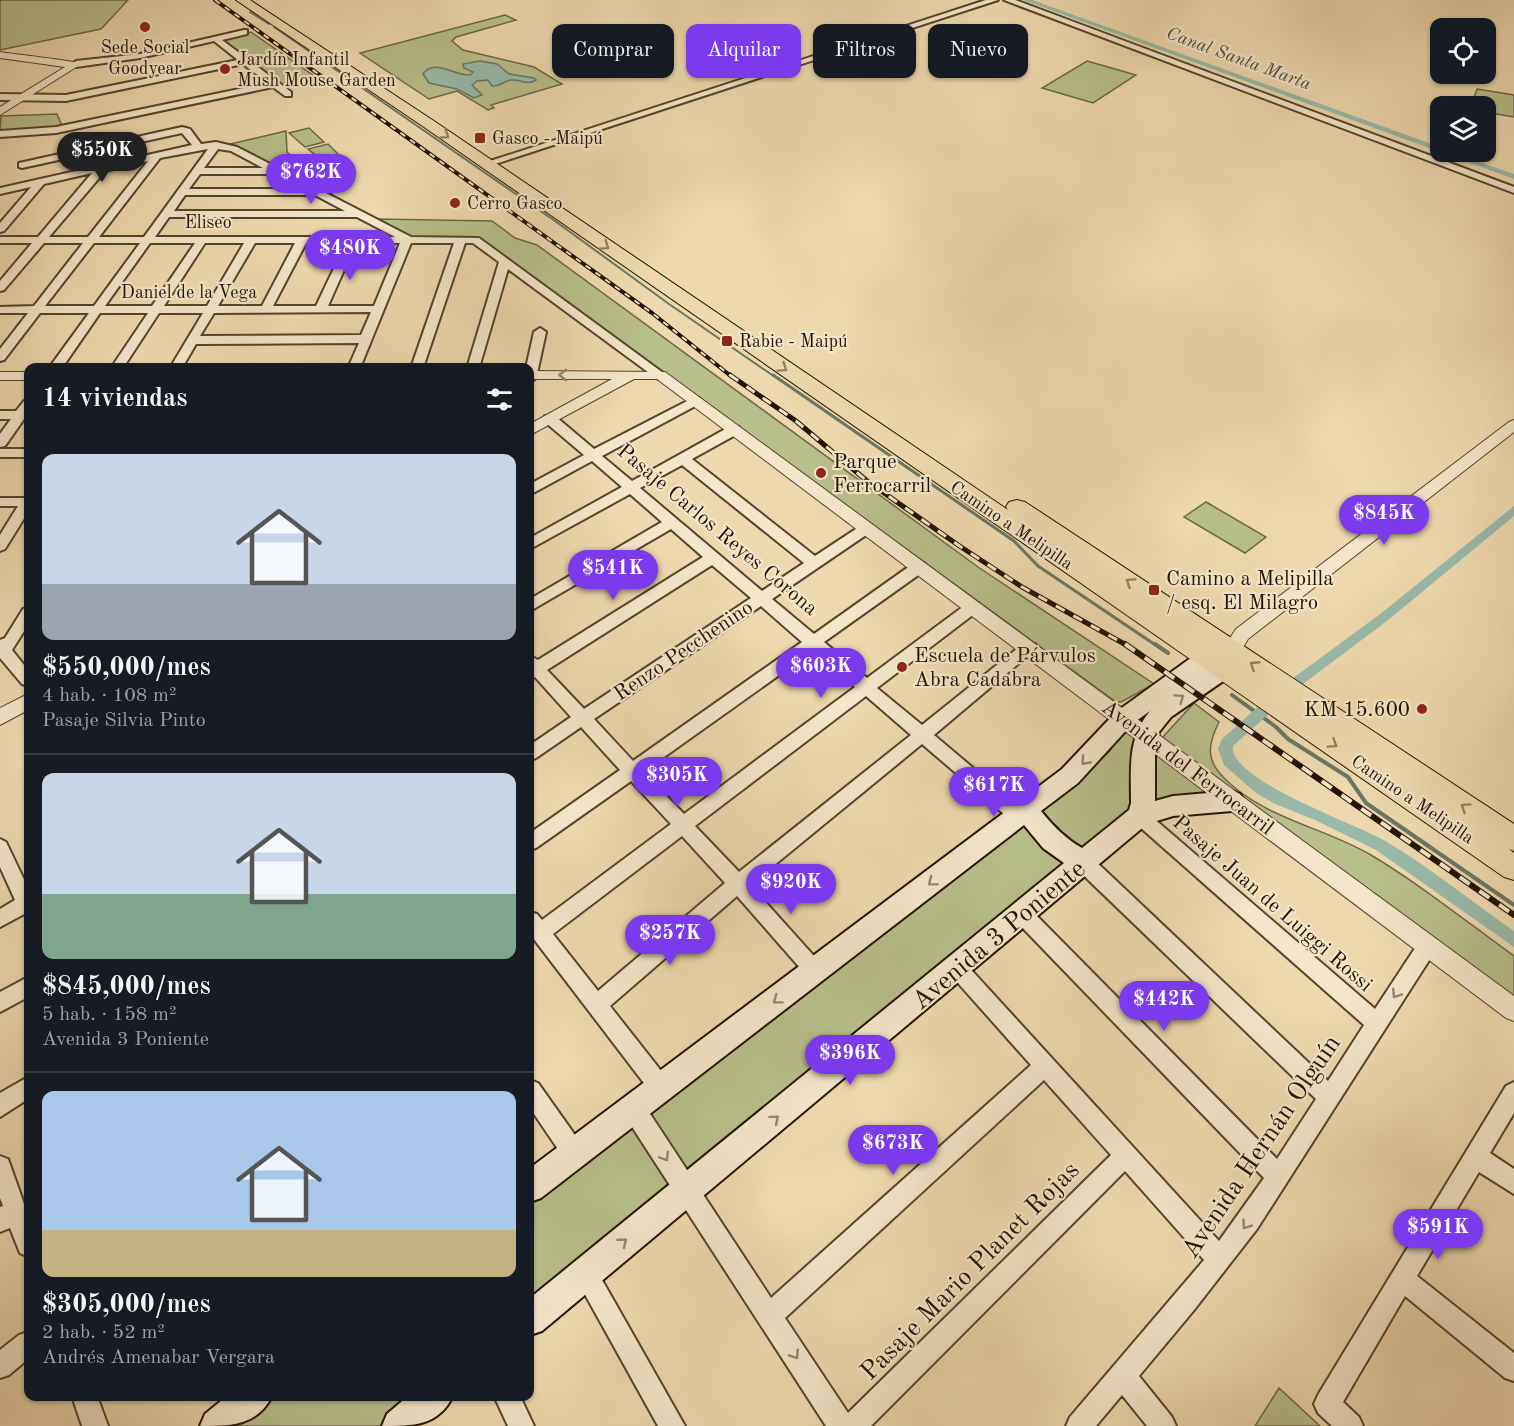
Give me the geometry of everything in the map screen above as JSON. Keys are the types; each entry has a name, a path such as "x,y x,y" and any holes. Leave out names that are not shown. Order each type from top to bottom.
{"main road":[{"name":"Camino a Melipilla","path":"246,1 454,125 494,161 547,198 1221,659"},
{"name":"Camino a Melipilla","path":"700,302 1221,659 1270,688 1514,868"},
{"path":"534,1184 1023,812 1086,761 1108,732 1124,718 1221,659"},
{"path":"1139,816 1143,803 1142,765 1145,736 1151,724 1221,659"},
{"name":"Camino a Melipilla","path":"1293,704 1514,839"},
{"path":"1139,816 1173,806 1232,801"},
{"path":"1023,812 1035,821 1051,839 1085,862"},
{"name":"Avenida 3 Poniente","path":"534,1316 1139,816"},
{"path":"217,1426 246,1401"},
{"path":"399,1426 430,1401"}],"street":[{"path":"494,161 994,0"},
{"path":"1008,0 1514,190"},
{"path":"0,55 47,63 76,64 129,58 244,32"},
{"path":"216,39 288,94"},
{"path":"0,97 77,96 244,61"},
{"path":"0,112 76,64"},
{"path":"0,134 56,130 274,84"},
{"path":"22,165 182,130 187,131 198,147"},
{"path":"59,363 216,146"},
{"path":"0,191 198,147 216,146 234,149 407,239 356,363"},
{"path":"0,357 157,156"},
{"path":"34,163 42,182"},
{"path":"0,288 101,169"},
{"path":"197,171 274,171"},
{"path":"0,229 42,182"},
{"path":"182,192 318,192"},
{"path":"166,214 362,214"},
{"path":"179,363 252,239"},
{"path":"265,310 303,239"},
{"path":"320,310 353,239"},
{"path":"419,363 461,239"},
{"name":"Eliseo","path":"0,240 461,239 480,241 660,375"},
{"path":"120,363 202,240"},
{"path":"474,363 505,260"},
{"name":"Daniel de la Vega","path":"0,310 378,309"},
{"path":"533,363 540,332"},
{"path":"192,339 366,339"},
{"path":"594,395 597,375"},
{"path":"534,428 632,375"},
{"path":"534,376 660,375"},
{"name":"Avenida del Ferrocarril","path":"660,375 1514,1010"},
{"path":"0,376 24,376"},
{"path":"534,487 695,401"},
{"path":"0,415 24,411"},
{"path":"0,443 24,413"},
{"name":"Pasaje Carlos Reyes Corona","path":"550,419 924,735 1023,812"},
{"path":"1221,659 1242,634 1514,425"},
{"path":"534,542 734,430"},
{"path":"0,453 24,453"},
{"path":"682,458 814,563"},
{"path":"0,502 24,502"},
{"path":"0,546 24,508"},
{"path":"534,604 672,522"},
{"name":"Renzo Pecchenino","path":"534,750 867,528"},
{"path":"534,667 714,557"},
{"path":"534,840 920,567"},
{"path":"661,1088 535,927 683,825 973,606"},
{"path":"24,618 1,649 24,675"},
{"path":"596,1005 738,884 1029,648"},
{"path":"534,670 683,825 815,971"},
{"path":"0,717 24,703"},
{"name":"Pasaje Juan de Luiggi Rossi","path":"1139,816 1377,1023"},
{"path":"0,847 24,897"},
{"path":"1085,862 1329,1097"},
{"path":"0,919 24,905"},
{"path":"1022,914 1278,1176"},
{"name":"Avenida Hernán Olguín","path":"1079,1426 1220,1260 1249,1221 1428,945"},
{"path":"957,968 1220,1260"},
{"path":"0,1004 24,989"},
{"path":"769,1316 1045,1065"},
{"path":"0,1106 24,1090"},
{"path":"1350,1426 1327,1404 1514,1093"},
{"path":"534,1096 574,1153"},
{"path":"633,1108 841,1426"},
{"name":"Pasaje Mario Planet Rojas","path":"853,1426 1126,1155"},
{"path":"1476,1156 1514,1183"},
{"path":"0,1167 8,1216 24,1239"},
{"path":"585,1272 672,1426"},
{"path":"1403,1279 1514,1369"},
{"path":"0,1366 24,1347"},
{"path":"1123,1376 1163,1426"},
{"path":"86,1401 94,1426"},
{"path":"508,1401 521,1426"}],"green space":[{"path":"0,0 128,0 101,29 0,50"},
{"path":"505,15 516,20 456,37 452,41 463,50 534,67 562,84 491,105 494,108 488,110 457,91 429,99 360,53"},
{"path":"251,32 317,78 285,87 221,40"},
{"path":"1087,61 1136,75 1093,103 1042,88"},
{"path":"1477,89 1514,95 1514,117 1496,114 1496,96 1475,96"},
{"path":"57,114 62,126 38,130 0,131 1,116"},
{"path":"309,128 324,142 305,147 289,133"},
{"path":"286,131 287,152 335,197 230,144"},
{"path":"328,144 342,158 325,163 308,149"},
{"path":"377,219 492,221 515,238 537,245 978,567 1154,684 1121,702 1116,702 481,239 412,238"},
{"path":"1206,502 1266,537 1245,553 1184,517"},
{"path":"1194,703 1219,722 1212,738 1210,752 1214,765 1225,779 1258,804 1371,855 1426,891 1514,956 1514,1001 1162,738"},
{"path":"1121,728 1139,741 1136,808 584,1270 534,1309 534,1198 1074,783 1110,751"},
{"path":"1155,752 1204,791 1203,797 1155,805 1153,788"},
{"path":"1279,1388 1320,1426 1255,1426"},
{"path":"269,1401 415,1401 383,1426 236,1426"}],"shaded area":[{"path":"480,61 497,64 509,74 536,80 526,82 511,80 495,86 492,86 488,80 477,81 472,85 482,95 474,98 457,89 429,83 423,74 428,69 439,68 470,75 473,72 464,68 463,64"}],"waterway":[{"name":"Canal Santa Marta","path":"1026,0 1430,146"},
{"path":"250,12 269,24"},
{"path":"274,27 555,221 775,377"},
{"name":"Canal Santa Marta","path":"1472,162 1514,177"},
{"path":"773,375 1014,541 1038,566 1157,646"},
{"name":"Canal Santa Marta","path":"1298,681 1383,618 1514,510"},
{"path":"1155,644 1168,653"},
{"path":"1232,695 1276,727 1288,739 1348,777 1366,803 1514,905"},
{"name":"Canal Santa Marta","path":"1265,709 1227,743 1225,749 1229,761 1261,789 1280,800 1320,816 1381,846 1514,940"}],"railway":[{"path":"215,0 652,313 732,377"},
{"path":"730,375 796,421 867,481 958,545 1022,587 1127,646"},
{"path":"1127,646 1514,915"}],"place":[{"name":"Sede Social Goodyear","path":"145,27"},
{"name":"Jardín Infantil Mush Mouse Garden","path":"225,69"},
{"name":"Gasco - Maipú","path":"480,138"},
{"name":"Cerro Gasco","path":"455,203"},
{"name":"Rabie - Maipú","path":"727,341"},
{"name":"Parque Ferrocarril","path":"821,473"},
{"name":"Camino a Melipilla / esq. El Milagro","path":"1154,590"},
{"name":"Escuela de Párvulos Abra Cadabra","path":"902,667"},
{"name":"KM 15.600","path":"1422,709"}]}
